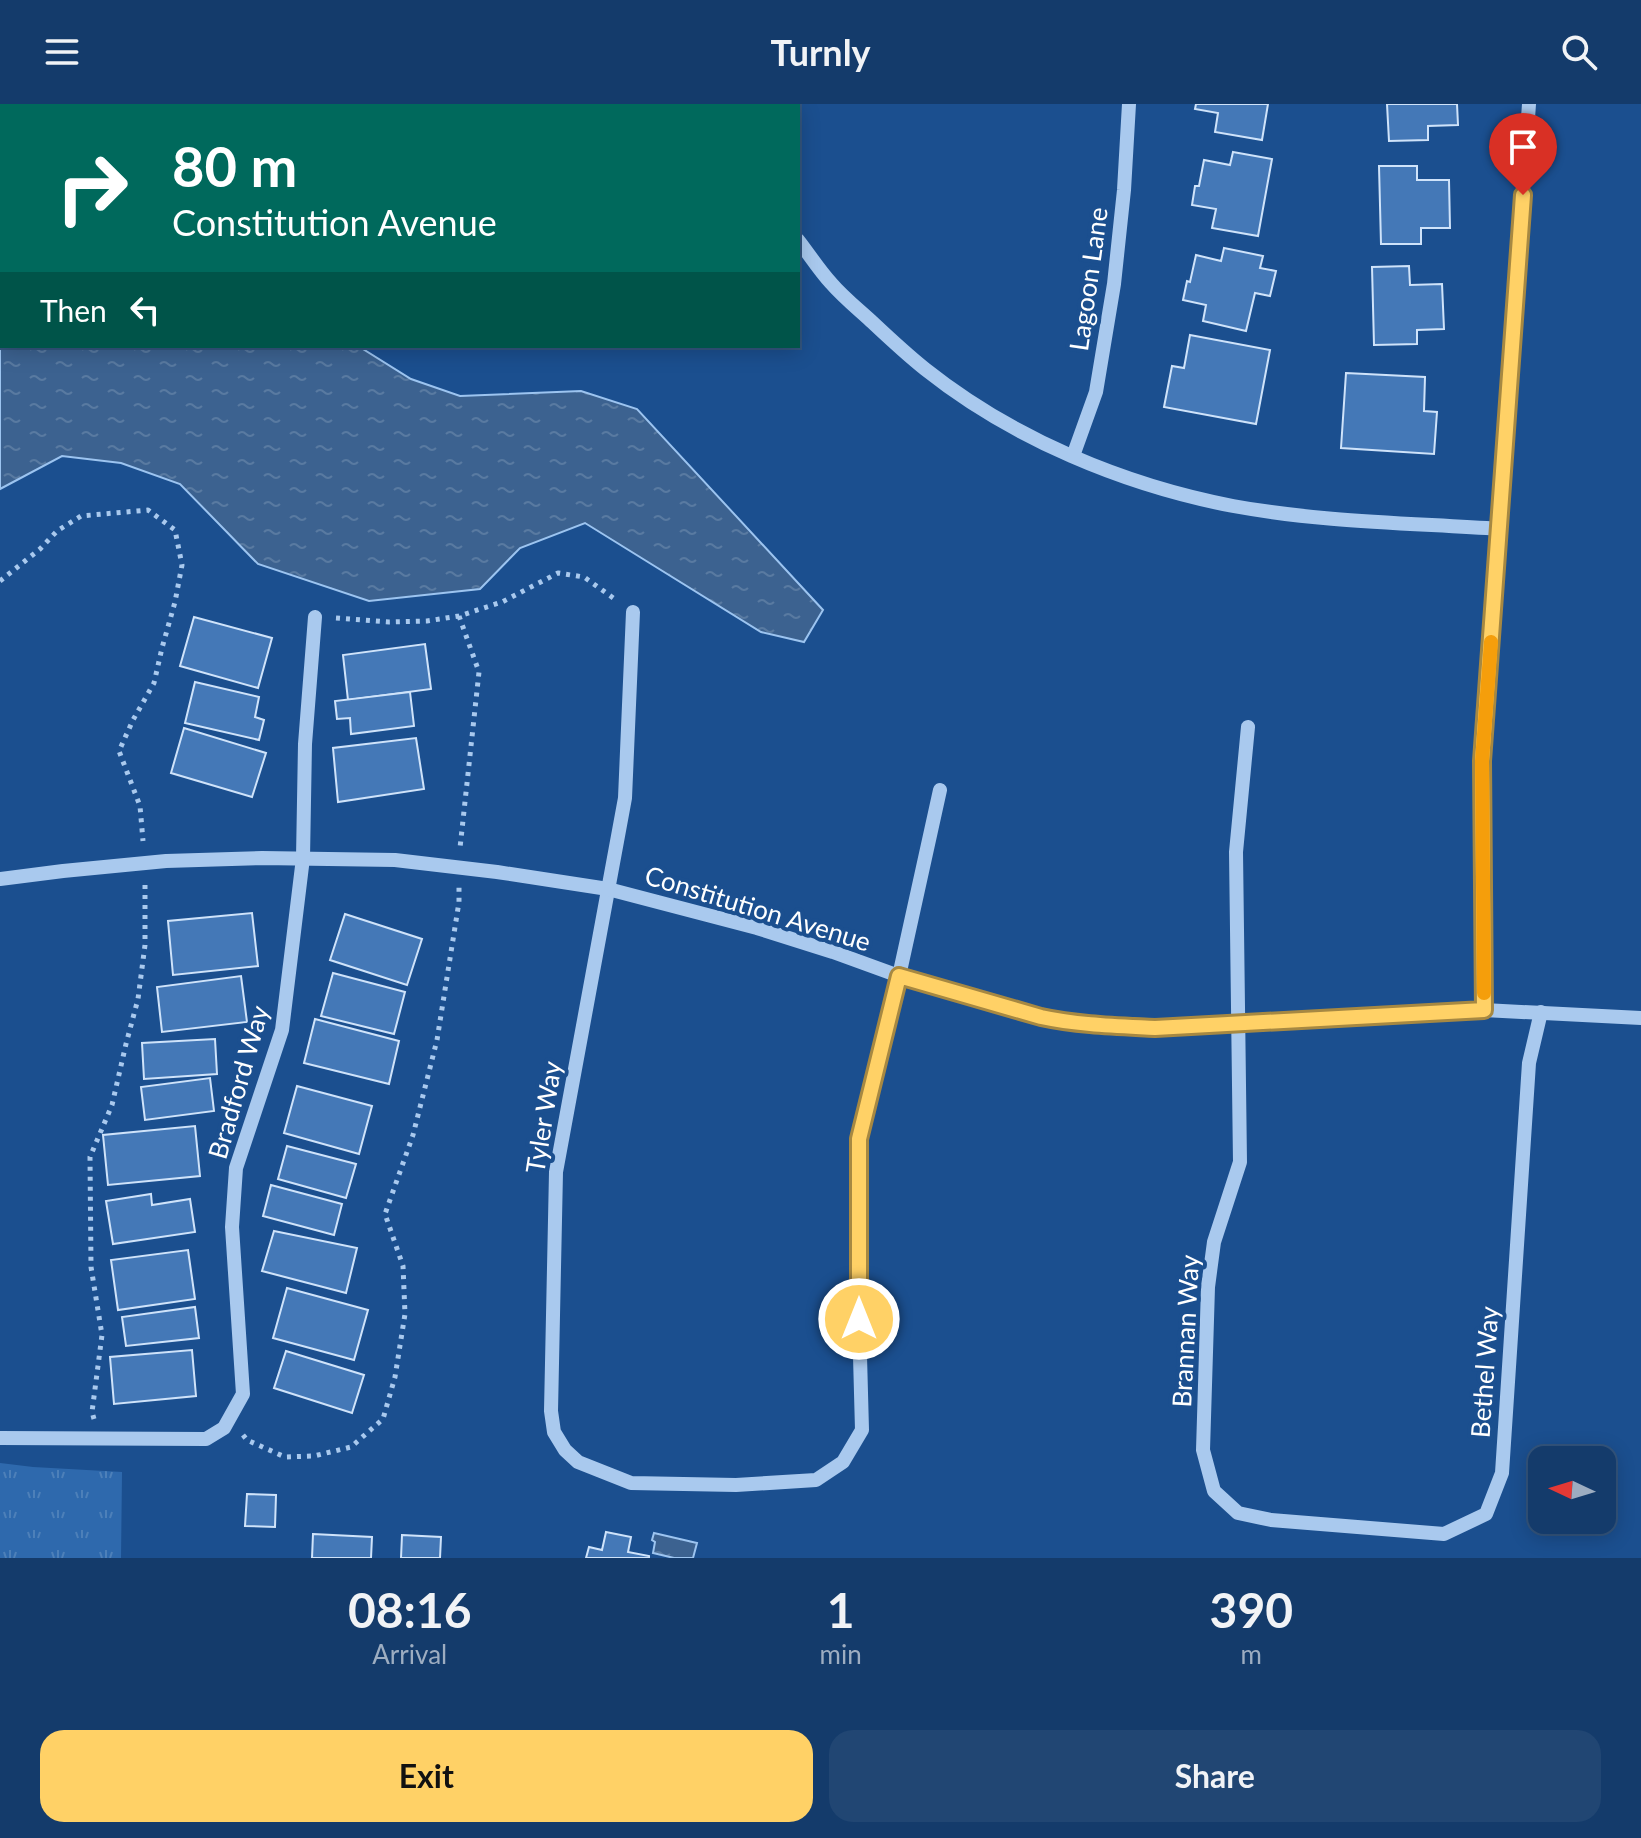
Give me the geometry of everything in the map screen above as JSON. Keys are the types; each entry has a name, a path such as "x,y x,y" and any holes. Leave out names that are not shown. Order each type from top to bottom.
{"street":[{"name":"Lagoon Lane","path":"1073,456 1096,392 1114,284 1129,104"},
{"path":"1484,1010 1482,761 1529,104"},
{"path":"800,243 832,285 926,370 1003,421 1109,471 1156,487 1232,506 1328,518 1499,529"},
{"name":"Tyler Way","path":"633,612 625,798 556,1172 551,1411 554,1432 565,1450 578,1462 631,1483 736,1485 816,1480 843,1462 862,1430 859,1139 940,790"},
{"name":"Bradford Way","path":"230,1418 243,1394 232,1227 236,1168 282,1030 303,858 305,744 315,617"},
{"name":"Brannan Way","path":"1248,727 1236,852 1240,1162 1214,1242 1208,1287 1203,1450 1214,1491 1238,1513 1271,1520"},
{"name":"Constitution Avenue","path":"0,879 145,863 303,858 395,860 460,867 608,889 757,928 899,976 1064,1022 1155,1028 1484,1010 1641,1018"},
{"name":"Bethel Way","path":"1271,1520 1444,1534 1486,1514 1502,1473 1529,1063 1541,1012"},
{"path":"0,1438 206,1439 224,1428 230,1418"}],"path":[{"path":"0,581 57,531 81,516 148,510 175,530 182,565 154,683 119,751 140,806 145,863 145,945 138,999 112,1105 90,1157 91,1267 102,1335 92,1412 99,1439"},
{"path":"315,617 389,622 459,616 502,602 558,573 584,577 633,612"},
{"path":"230,1418 247,1440 285,1457 314,1456 351,1447 383,1419 395,1377 405,1314 403,1266 385,1214 413,1135 437,1040 459,902 461,832 479,672 459,616"}],"green space":[{"path":"0,1463 122,1472 121,1558 0,1558"}],"water":[{"path":"0,348 361,348 411,379 460,396 581,391 637,409 823,610 804,642 761,632 585,523 520,548 480,589 369,601 258,564 180,484 121,463 62,456 0,489"},
{"path":"654,1533 697,1543 693,1558 653,1553"}],"building":[{"path":"1196,104 1268,104 1262,140 1215,132 1218,113 1195,109"},
{"path":"1387,104 1457,104 1458,125 1428,126 1428,140 1389,141"},
{"path":"1233,152 1272,159 1258,236 1212,228 1216,209 1192,205 1204,160 1230,165"},
{"path":"1379,166 1417,166 1417,180 1449,180 1450,228 1421,228 1421,244 1381,244"},
{"path":"1224,248 1263,256 1260,268 1276,271 1270,296 1255,293 1246,331 1203,321 1206,305 1183,300 1196,255 1221,261"},
{"path":"1409,266 1410,285 1442,284 1444,329 1417,330 1417,344 1374,345 1372,267"},
{"path":"1190,335 1270,350 1256,424 1164,407 1172,366 1184,368"},
{"path":"1346,373 1425,377 1424,411 1437,412 1434,454 1341,448"},
{"path":"194,617 272,638 258,688 180,666"},
{"path":"425,644 431,689 348,700 343,655"},
{"path":"195,682 259,697 255,717 264,720 259,740 185,723"},
{"path":"410,692 414,726 351,734 350,718 337,719 335,701"},
{"path":"184,728 266,753 252,797 171,773"},
{"path":"416,738 424,789 338,802 333,748"},
{"path":"252,913 258,966 173,975 168,921"},
{"path":"345,914 422,939 407,985 330,960"},
{"path":"333,973 405,992 394,1034 321,1016"},
{"path":"241,976 247,1022 162,1032 157,987"},
{"path":"315,1019 399,1041 389,1084 304,1063"},
{"path":"215,1039 217,1074 144,1079 142,1043"},
{"path":"210,1078 214,1111 145,1120 141,1087"},
{"path":"297,1086 372,1106 359,1154 284,1133"},
{"path":"195,1126 200,1176 108,1185 103,1135"},
{"path":"287,1146 356,1164 346,1198 278,1179"},
{"path":"271,1185 342,1204 334,1235 263,1216"},
{"path":"151,1194 152,1205 190,1199 195,1232 113,1244 106,1201"},
{"path":"274,1231 357,1248 346,1293 262,1271"},
{"path":"188,1250 195,1299 118,1310 111,1260"},
{"path":"287,1288 368,1310 354,1360 273,1338"},
{"path":"195,1307 199,1338 126,1346 122,1317"},
{"path":"192,1350 196,1396 114,1404 110,1357"},
{"path":"286,1351 364,1375 352,1413 274,1388"},
{"path":"247,1494 276,1495 275,1527 245,1526"},
{"path":"606,1532 631,1537 628,1552 649,1558 586,1558 589,1547 602,1550"},
{"path":"313,1534 372,1537 371,1558 312,1558"},
{"path":"402,1535 441,1537 440,1558 401,1558"}],"slow traffic":[{"path":"1484,993 1482,761 1491,642"}],"route":[{"path":"859,1319 859,1139 899,976 1041,1017 1109,1026 1155,1028 1484,1010 1482,761 1523,195"}]}
